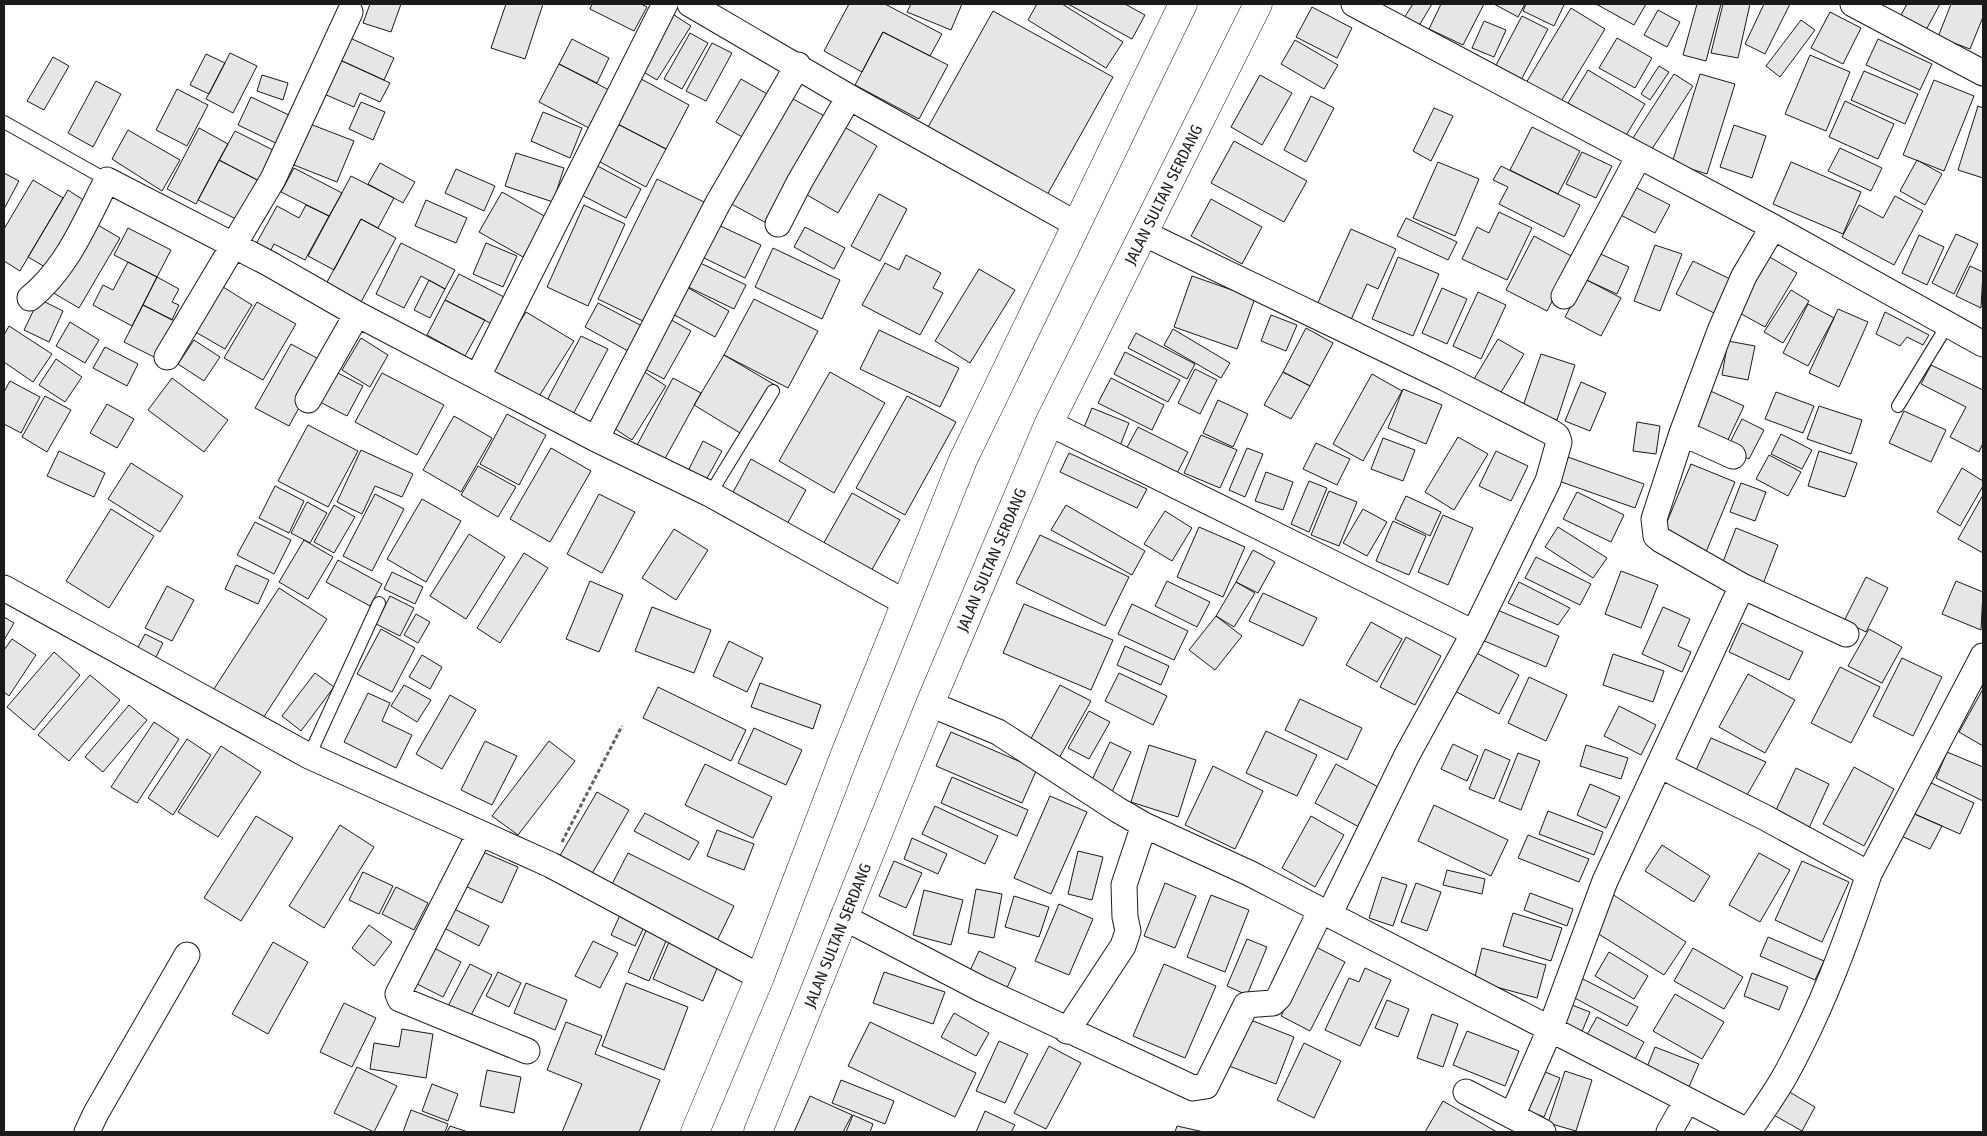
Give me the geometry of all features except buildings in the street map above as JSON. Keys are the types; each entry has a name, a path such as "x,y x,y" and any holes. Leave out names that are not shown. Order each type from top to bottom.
{"highway":[{"path":"695,1132 760,977 963,460 1183,4"},
{"name":"JALAN SULTAN SERDANG","path":"758,1132 930,704 1049,422 1258,4"}],"street":[{"path":"478,376 665,4"},
{"path":"690,4 849,97 1076,224"},
{"path":"1354,4 1773,227 1983,344"},
{"path":"1853,4 1983,72"},
{"path":"167,357 273,179 350,12"},
{"path":"596,438 718,203 798,66"},
{"path":"778,224 800,181 849,97"},
{"path":"1564,296 1639,156"},
{"path":"30,298 50,281 61,265 107,180 233,245 357,314 596,438 710,494 906,603"},
{"path":"1773,227 1744,276 1720,331 1682,433 1654,519 1656,536 1742,586 1846,634"},
{"path":"843,917 1067,1031 1193,1088 1206,1086 1246,1005 1273,1004 1279,997 1474,633 1548,481 1559,450 1557,436 1446,378 1143,234"},
{"path":"308,400 357,314"},
{"path":"1049,422 1474,633"},
{"path":"1682,433 1733,456"},
{"path":"1512,1116 1551,1028 1605,881 1742,586"},
{"path":"4,588 309,756 551,865 760,977"},
{"path":"930,704 998,732 1144,825 1249,873 1749,1132 1785,1075 1820,1006 1844,948 1868,874 1983,656"},
{"path":"1659,765 1764,817 1868,874"},
{"path":"1067,1031 1123,946 1128,931 1124,908 1124,885 1144,825"},
{"path":"480,833 398,994 400,999 527,1051"},
{"path":"87,1132 96,1113 187,955"},
{"path":"1466,1092 1543,1132"},
{"path":"1669,1132 1687,1100"}],"lane":[{"path":"4,122 107,180"},
{"path":"1898,406 1948,324"},
{"path":"710,494 773,391"},
{"path":"309,756 379,603"}],"path":[{"path":"551,865 622,726"}]}
